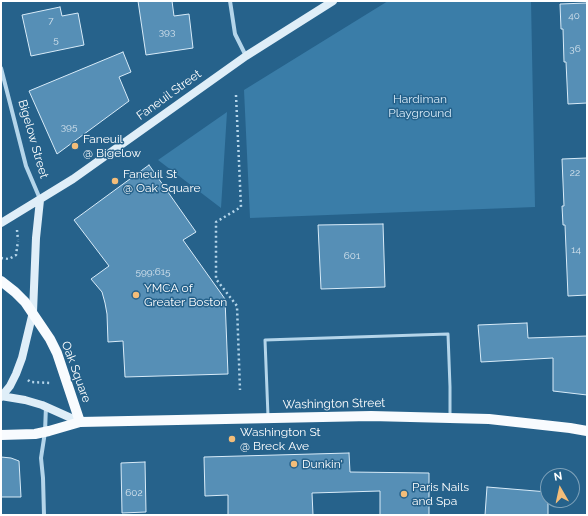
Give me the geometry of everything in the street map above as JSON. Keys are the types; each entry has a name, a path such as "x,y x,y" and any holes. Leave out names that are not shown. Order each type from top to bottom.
{"main road":[{"name":"Oak Square","path":"1,281 15,292 33,312 50,338 57,353 80,422"},
{"name":"Washington Street","path":"1,435 45,432 80,422 371,416 450,417 520,422 587,431"}],"street":[{"path":"230,1 235,34 246,56"},
{"name":"Faneuil Street","path":"1,223 73,179 246,56 333,1"},
{"name":"Bigelow Street","path":"1,68 26,166 40,200 36,231 33,312"},
{"path":"1,396 10,386 16,374 22,358 33,312"},
{"name":"Washington Street","path":"1,396 25,400 46,406 80,422"},
{"path":"44,515 43,478 40,458 45,432 46,406"}],"lane":[{"path":"268,418 265,340 448,334 450,417"}],"path":[{"path":"236,95 241,207 216,222 216,279 238,306 240,390"},
{"path":"1,258 9,258 16,255 18,230 14,226"},
{"path":"18,241 23,239"},
{"path":"25,377 30,382 51,383 55,380"}],"green space":[{"name":"Hardiman Playground","path":"388,1 531,1 535,207 250,218 244,90"},
{"path":"227,112 221,208 158,160"}],"building":[{"path":"138,1 172,1 174,16 189,14 193,48 146,55"},
{"path":"587,3 587,103 568,104 566,62 564,62 563,29 561,29 560,4"},
{"path":"60,7 62,16 78,13 84,45 31,56 22,15"},
{"path":"123,52 131,72 119,77 129,101 57,154 29,91"},
{"path":"587,158 587,295 568,296 565,225 563,225 562,206 564,206 562,159"},
{"path":"149,165 196,232 183,240 225,299 228,374 125,377 123,341 108,342 105,303 102,292 91,279 109,266 74,220"},
{"path":"383,224 385,287 321,289 318,225"},
{"path":"527,323 528,338 587,336 587,395 553,391 553,358 481,362 478,325"},
{"path":"349,453 350,472 429,473 429,515 380,515 380,491 312,493 313,515 228,515 228,495 205,496 204,457"},
{"path":"1,457 19,461 21,497 1,497"},
{"path":"145,462 146,512 122,513 121,463"},
{"path":"487,487 540,491 540,508 548,508 548,515 485,515"}],"place":[{"name":"Faneuil @ Bigelow","path":"75,146"},
{"name":"Faneuil St @ Oak Square","path":"115,181"},
{"name":"YMCA of Greater Boston","path":"136,295"},
{"name":"Washington St @ Breck Ave","path":"232,439"},
{"name":"Dunkin'","path":"294,464"},
{"name":"Paris Nails and Spa","path":"404,494"}]}
